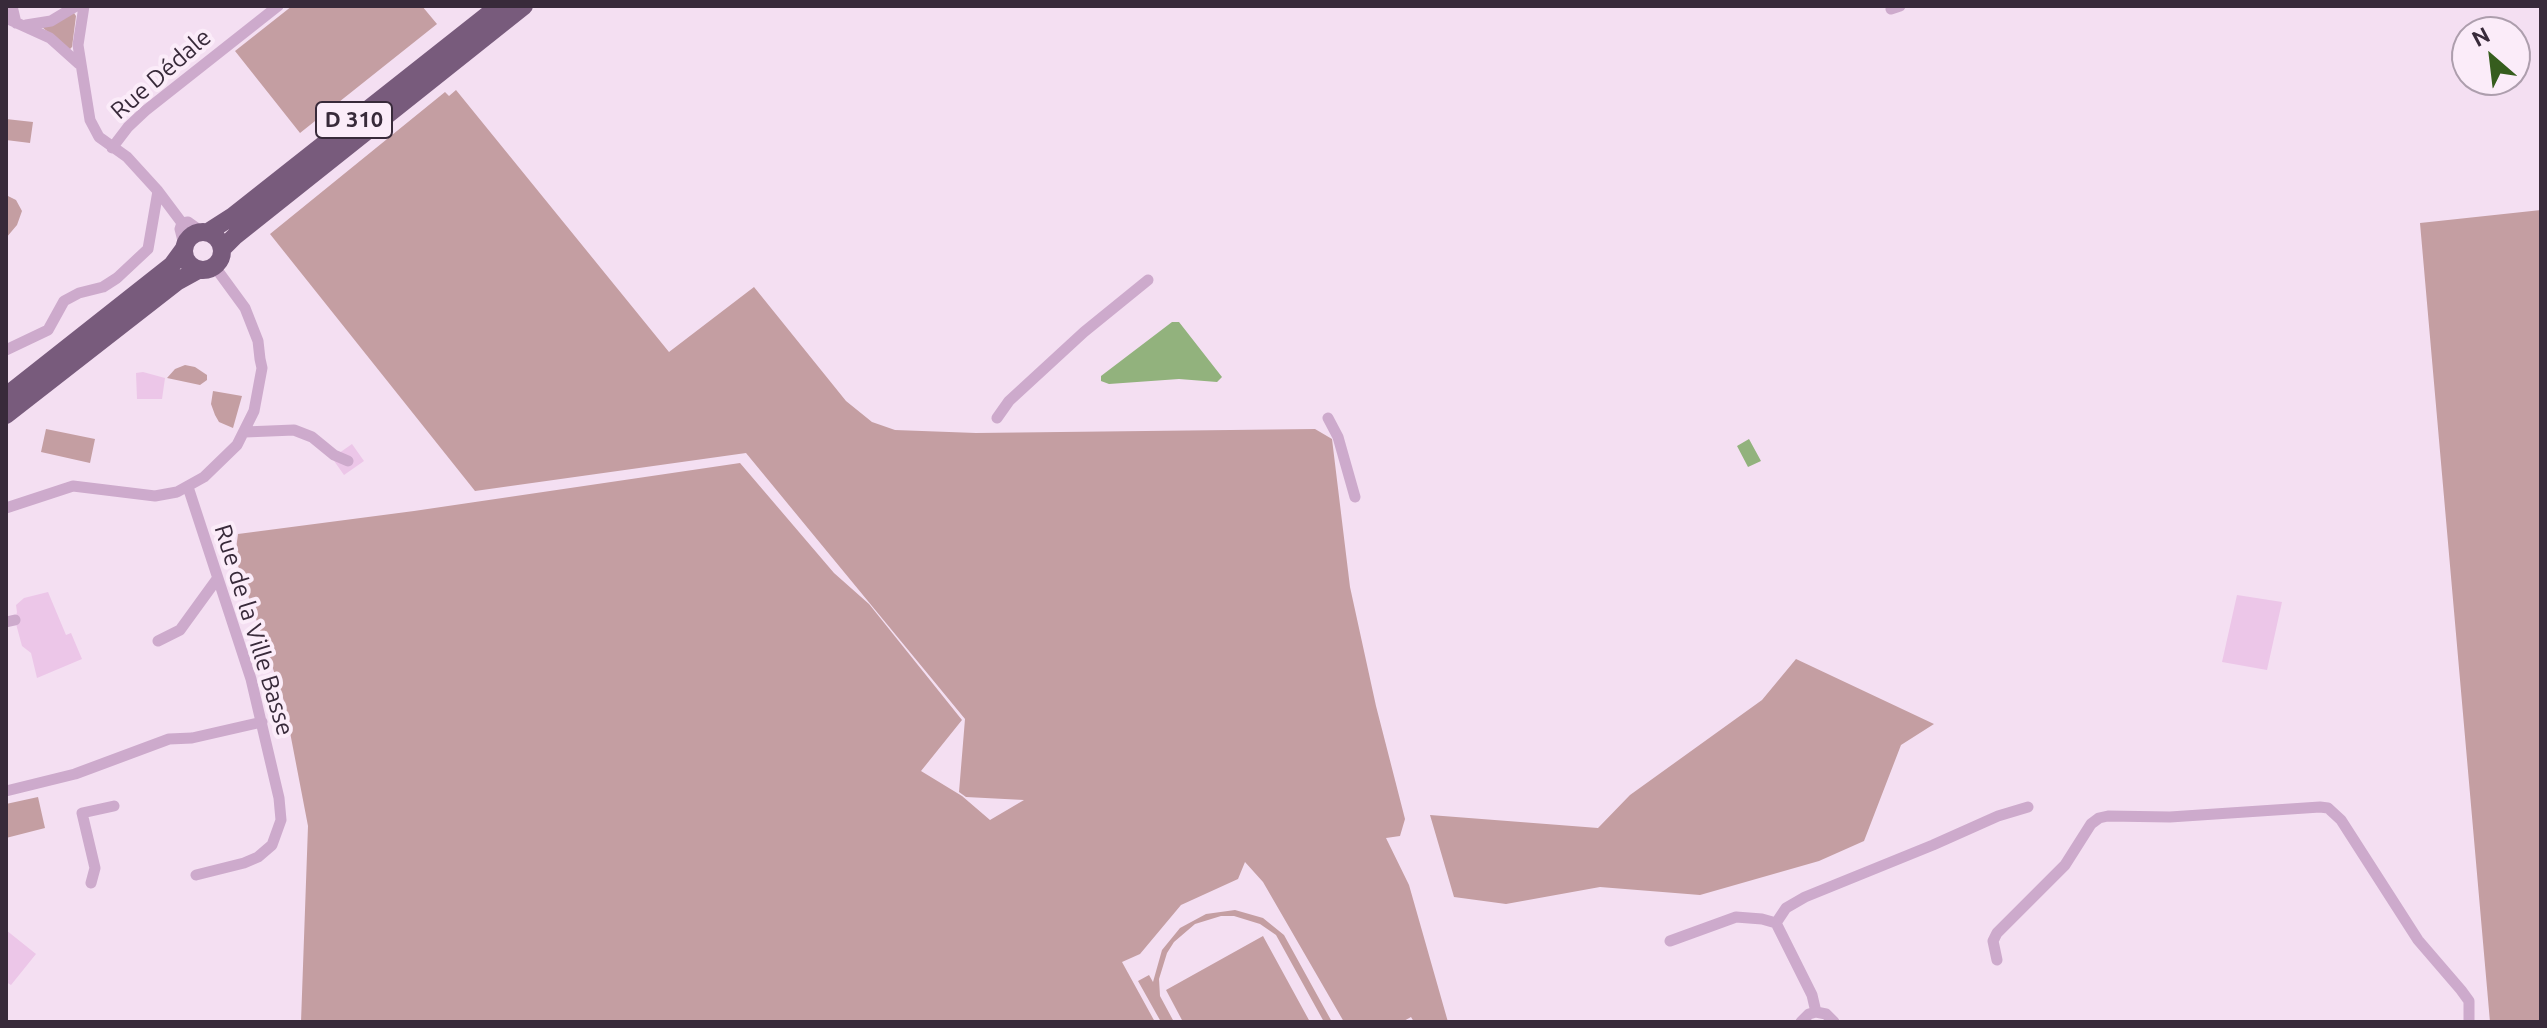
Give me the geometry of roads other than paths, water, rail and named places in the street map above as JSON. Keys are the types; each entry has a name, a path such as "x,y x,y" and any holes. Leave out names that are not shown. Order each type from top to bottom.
{"main road":[{"name":"D 310","path":"205,232 233,216 499,6"},
{"name":"D 310","path":"6,415 178,281 212,262 235,236 524,6"},
{"path":"6,396 172,265 191,236 205,232 218,238 212,262 187,263 184,248"}],"street":[{"path":"12,6 15,22"},
{"path":"15,22 36,25 51,21 76,6"},
{"name":"Rue Dédale","path":"84,6 78,45 90,120 99,137 127,157 182,223"},
{"name":"Rue Dédale","path":"112,148 145,111 278,6"},
{"path":"15,22 50,38 79,64"},
{"path":"6,350 48,330 64,301 79,293 103,287 148,249 158,191"},
{"path":"184,248 180,229 182,223 188,222 205,232"},
{"path":"6,508 73,486 155,496 177,492 219,465 245,432 254,411 262,368 258,341 245,308 212,262"},
{"path":"997,418 1009,401 1084,332 1148,280"},
{"path":"1328,418 1338,437 1355,497"},
{"path":"245,432 294,430 312,437 334,455 348,461"},
{"name":"Rue de la Ville Basse","path":"188,487 251,679 281,810 277,837 265,852 252,861 196,875"},
{"path":"158,641 180,630 217,579"},
{"path":"6,791 75,774 169,739 192,738 262,722"},
{"path":"91,883 95,868 82,813 114,806"},
{"path":"1776,923 1786,908 1805,897 1998,816 2028,807"},
{"path":"1997,960 1993,941 1997,933 2065,865 2091,824 2099,818 2328,808 2341,820 2418,940 2469,1001 2469,1022"},
{"path":"1670,941 1736,917 1776,923 1812,995 1816,1012"},
{"path":"1801,1022 1816,1012 1826,1014 1834,1022"}]}
